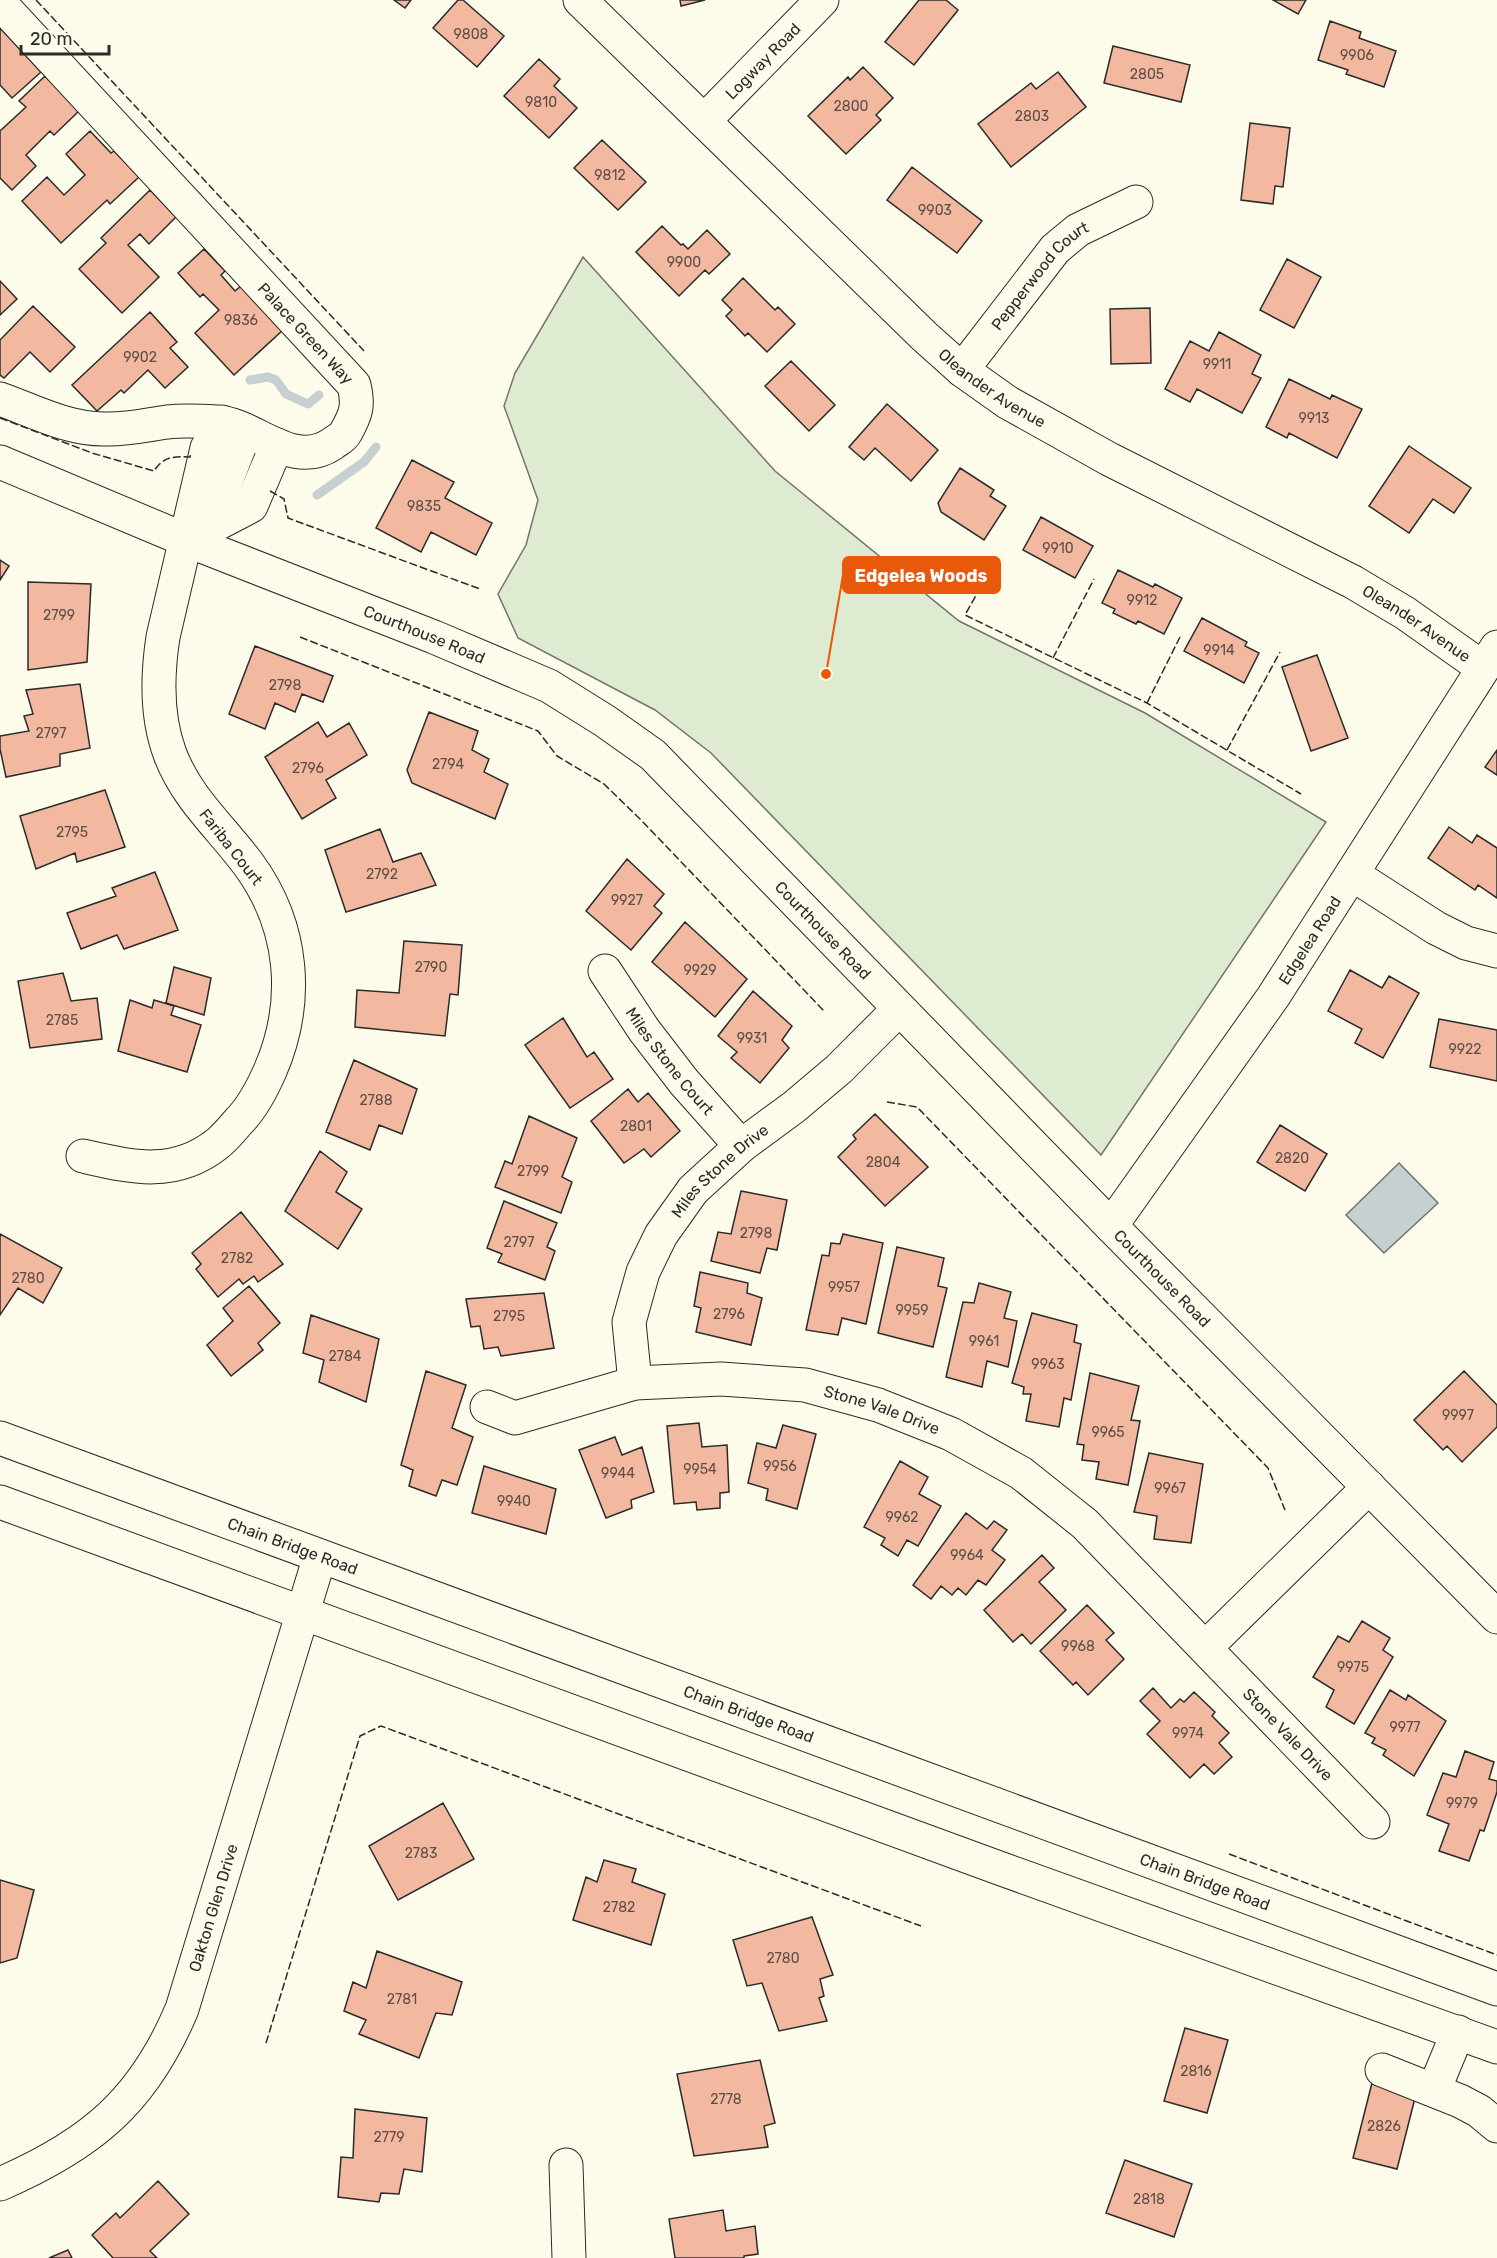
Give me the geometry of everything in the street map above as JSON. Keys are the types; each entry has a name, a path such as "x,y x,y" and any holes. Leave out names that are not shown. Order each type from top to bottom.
{"street":[{"name":"Oleander Avenue","path":"580,0 924,336 962,370 1011,405 1109,459 1353,582 1405,614 1490,658"},
{"name":"Logway Road","path":"704,121 822,0"},
{"name":"Palace Green Way","path":"0,3 354,385 358,401 355,415 344,436 324,450 305,453 234,427 169,422 133,428 74,427 0,399"},
{"name":"Pepperwood Court","path":"962,370 1055,249 1078,230 1136,202"},
{"path":"186,540 220,497 234,427"},
{"path":"186,540 251,506 278,445"},
{"name":"Courthouse Road","path":"0,462 186,540 549,686 653,755 1111,1226 1497,1617"},
{"name":"Fariba Court","path":"83,1156 133,1168 160,1168 195,1158 218,1144 244,1117 263,1087 279,1050 288,1015 290,988 287,957 281,930 264,889 248,864 202,810 185,785 170,754 162,725 159,689 160,658 186,540"},
{"name":"Edgelea Road","path":"1111,1226 1273,997 1490,658"},
{"path":"1352,874 1436,928 1466,943 1497,951"},
{"name":"Miles Stone Court","path":"605,971 644,1030 684,1082 741,1146"},
{"name":"Miles Stone Drive","path":"635,1383 629,1322 643,1272 661,1235 693,1190 741,1146 794,1107 839,1069 899,1009"},
{"name":"Stone Vale Drive","path":"487,1407 515,1418 635,1383 721,1379 805,1385 878,1405 951,1434 1021,1473 1085,1524 1373,1822"},
{"name":"Chain Bridge Road","path":"0,1438 1497,1989"},
{"path":"1206,1647 1369,1487"},
{"path":"0,1502 977,1860 1497,2047"},
{"name":"Oakton Glen Drive","path":"0,2184 38,2168 63,2154 111,2117 129,2098 159,2056 172,2033 182,2009 320,1556"},
{"path":"1434,2090 1458,2032"},
{"path":"1382,2070 1434,2090 1479,2111 1497,2126"},
{"path":"566,2165 569,2258"}],"green space":[{"path":"583,257 775,471 959,621 1145,713 1326,822 1101,1155 711,753 655,710 518,638 498,594 526,545 538,500 504,406 515,373"}],"shaded area":[{"path":"1399,1163 1438,1203 1384,1253 1346,1215"}],"building":[{"path":"394,0 411,0 405,8"},
{"path":"458,0 463,0 504,36 477,67 433,28"},
{"path":"680,0 705,0 681,6"},
{"path":"919,0 946,0 958,10 914,65 885,42"},
{"path":"1273,0 1306,0 1298,14"},
{"path":"1330,21 1361,32 1359,38 1396,51 1384,87 1346,74 1348,70 1318,60"},
{"path":"0,28 41,72 12,98 0,85"},
{"path":"1113,46 1190,65 1181,102 1104,83"},
{"path":"539,59 560,79 554,86 577,108 549,138 504,96"},
{"path":"863,67 893,98 876,115 881,120 846,154 808,116 848,77 850,80"},
{"path":"1058,72 1086,107 1011,167 978,124 1031,83 1036,89"},
{"path":"45,76 79,111 54,135 50,131 26,155 36,166 12,190 0,178 0,131 26,107 19,101"},
{"path":"1250,123 1290,128 1283,187 1275,186 1273,204 1241,200"},
{"path":"90,131 111,153 114,151 139,177 110,204 107,200 61,243 22,201 47,177 64,195 85,175 66,154"},
{"path":"602,140 646,182 618,210 574,168"},
{"path":"912,167 982,221 957,253 887,200"},
{"path":"150,190 176,217 149,244 140,234 128,245 159,277 122,313 79,269 106,243 101,238"},
{"path":"662,226 688,249 707,230 730,254 709,274 705,270 679,296 636,252"},
{"path":"204,249 225,271 221,275 235,291 241,286 283,330 234,375 195,333 219,310 203,294 200,297 178,273"},
{"path":"1287,259 1321,277 1294,328 1260,310"},
{"path":"743,278 775,310 778,307 795,324 767,352 748,333 745,336 726,316 732,310 722,300"},
{"path":"0,281 17,299 0,315"},
{"path":"33,306 75,347 50,372 30,352 4,378 0,375 0,340"},
{"path":"1150,308 1151,363 1111,364 1110,309"},
{"path":"150,312 177,342 170,348 188,367 165,388 148,370 124,393 121,390 97,411 72,385"},
{"path":"1219,332 1261,355 1252,374 1261,378 1242,413 1197,389 1190,402 1165,389 1190,341 1209,351"},
{"path":"791,361 835,405 809,431 765,386"},
{"path":"1289,379 1330,399 1332,395 1362,409 1337,458 1289,433 1287,438 1266,427"},
{"path":"887,404 938,450 911,481 875,448 864,460 849,447"},
{"path":"1409,446 1471,488 1454,513 1433,499 1409,533 1369,506"},
{"path":"412,460 454,482 445,498 492,523 476,555 431,532 421,552 376,528"},
{"path":"960,468 994,490 990,496 1006,506 984,540 941,512 938,503"},
{"path":"1041,517 1093,546 1075,578 1023,550"},
{"path":"0,560 9,566 0,580"},
{"path":"1118,570 1153,587 1155,584 1182,598 1164,634 1138,621 1136,624 1113,613 1115,609 1102,603"},
{"path":"28,582 91,584 87,662 28,670"},
{"path":"1202,618 1247,642 1245,646 1259,653 1244,683 1184,651"},
{"path":"255,646 333,676 323,702 302,694 295,712 275,703 265,729 229,714"},
{"path":"1317,655 1348,738 1311,751 1282,667"},
{"path":"80,684 90,748 60,754 60,766 6,777 0,749 0,736 29,731 24,716 33,714 26,690"},
{"path":"429,712 478,731 472,750 489,759 484,772 508,784 495,819 412,783 407,770"},
{"path":"318,722 327,737 349,723 367,755 326,780 336,798 302,819 265,757"},
{"path":"1497,750 1497,775 1485,767"},
{"path":"105,790 125,847 77,862 75,853 36,869 20,816"},
{"path":"1449,827 1472,843 1477,835 1497,848 1497,898 1478,885 1475,890 1428,858"},
{"path":"380,829 393,862 421,853 436,885 346,912 325,850"},
{"path":"627,859 664,894 654,906 662,913 631,950 586,911"},
{"path":"155,872 178,930 124,949 117,935 81,949 67,913 116,896 112,888"},
{"path":"685,922 747,979 715,1017 652,962"},
{"path":"404,941 462,945 458,995 450,994 445,1036 355,1027 357,990 399,993"},
{"path":"174,967 211,978 204,1015 166,1003"},
{"path":"1350,970 1382,988 1389,976 1419,993 1383,1058 1355,1043 1362,1029 1328,1011"},
{"path":"63,973 71,1001 97,998 102,1039 30,1048 18,981"},
{"path":"753,991 792,1026 782,1040 789,1048 760,1083 731,1058 737,1052 718,1036"},
{"path":"130,1000 152,1008 154,1000 174,1006 171,1015 201,1025 187,1072 118,1051"},
{"path":"563,1018 587,1057 594,1052 613,1079 570,1108 525,1045"},
{"path":"1439,1019 1497,1030 1497,1081 1430,1067"},
{"path":"354,1060 417,1089 402,1134 379,1125 370,1150 326,1132"},
{"path":"628,1089 638,1102 648,1093 680,1131 651,1157 644,1149 624,1163 591,1121"},
{"path":"875,1114 928,1167 885,1206 838,1157 856,1139 853,1135"},
{"path":"529,1116 577,1138 562,1177 572,1182 561,1213 495,1187 505,1161 512,1164"},
{"path":"1280,1125 1327,1154 1305,1191 1257,1162"},
{"path":"320,1151 347,1172 336,1192 362,1209 338,1249 285,1211"},
{"path":"741,1191 787,1200 777,1250 767,1248 760,1273 711,1261 718,1232 731,1234"},
{"path":"504,1201 557,1223 547,1247 555,1251 545,1280 498,1262 502,1254 487,1248"},
{"path":"241,1212 283,1264 258,1282 254,1276 243,1284 239,1279 218,1297 196,1269 201,1264 192,1253"},
{"path":"0,1234 62,1268 43,1303 18,1288 0,1315"},
{"path":"843,1234 883,1243 866,1324 842,1318 838,1335 806,1330 822,1255 829,1256 831,1243 840,1244"},
{"path":"897,1247 944,1258 938,1286 947,1288 933,1347 878,1333"},
{"path":"700,1272 748,1283 747,1293 762,1298 751,1345 696,1332 701,1308 694,1306"},
{"path":"979,1283 1011,1292 1004,1318 1017,1321 1008,1367 987,1361 982,1387 946,1377 963,1302 974,1303"},
{"path":"249,1286 280,1323 258,1343 263,1350 231,1376 207,1345 233,1321 223,1308"},
{"path":"544,1293 554,1348 501,1356 498,1347 484,1349 480,1326 471,1327 466,1299"},
{"path":"1032,1313 1077,1325 1074,1342 1081,1344 1071,1400 1064,1398 1059,1427 1026,1421 1031,1394 1023,1394 1024,1387 1012,1383"},
{"path":"311,1315 379,1339 366,1402 319,1382 324,1360 303,1353"},
{"path":"426,1371 466,1385 452,1428 473,1437 457,1485 442,1480 436,1496 409,1486 413,1470 401,1465"},
{"path":"1464,1371 1497,1405 1497,1427 1462,1462 1447,1446 1443,1450 1414,1420"},
{"path":"1090,1373 1139,1386 1131,1420 1140,1421 1128,1485 1096,1479 1099,1462 1082,1460 1084,1445 1077,1444"},
{"path":"699,1423 702,1447 727,1445 729,1492 720,1493 720,1508 697,1510 696,1502 674,1504 667,1426"},
{"path":"783,1425 816,1434 797,1509 766,1500 768,1489 748,1483 757,1443 776,1448"},
{"path":"615,1437 622,1455 642,1447 654,1492 631,1500 632,1508 606,1518 579,1450"},
{"path":"1149,1453 1203,1464 1191,1543 1154,1539 1157,1516 1134,1512"},
{"path":"900,1461 928,1477 919,1494 941,1506 918,1546 907,1540 898,1556 881,1545 885,1538 864,1527"},
{"path":"484,1466 556,1489 546,1534 472,1513"},
{"path":"966,1513 987,1529 994,1521 1007,1530 992,1550 1005,1560 986,1585 978,1580 966,1595 958,1588 952,1595 941,1586 931,1599 913,1585"},
{"path":"1042,1555 1054,1568 1039,1582 1066,1610 1031,1644 1022,1634 1013,1642 984,1610"},
{"path":"1087,1605 1114,1633 1106,1640 1124,1659 1088,1695 1076,1682 1073,1685 1040,1651"},
{"path":"1362,1621 1390,1638 1383,1650 1393,1657 1354,1724 1326,1707 1334,1690 1313,1677 1338,1636 1349,1642"},
{"path":"1153,1688 1171,1708 1180,1699 1184,1702 1194,1692 1215,1712 1212,1716 1229,1733 1219,1743 1232,1757 1214,1774 1204,1764 1190,1778 1147,1734 1160,1721 1140,1701"},
{"path":"1390,1690 1406,1700 1408,1695 1446,1721 1414,1776 1383,1755 1386,1750 1372,1743 1375,1738 1365,1733"},
{"path":"1465,1751 1494,1762 1489,1779 1497,1781 1497,1792 1484,1831 1480,1830 1469,1861 1439,1851 1449,1824 1427,1815 1443,1773 1456,1777"},
{"path":"443,1803 474,1859 398,1900 369,1846"},
{"path":"604,1860 636,1869 632,1882 665,1894 651,1945 573,1920 586,1877 597,1882"},
{"path":"0,1880 34,1890 17,1958 0,1963"},
{"path":"812,1917 833,1975 820,1979 824,1996 819,1998 827,2021 779,2031 762,1983 747,1986 733,1940"},
{"path":"377,1951 462,1982 452,2015 436,2013 419,2058 359,2034 366,2020 344,2011 353,1982 366,1988"},
{"path":"1185,2028 1228,2040 1207,2113 1164,2101"},
{"path":"760,2060 775,2123 764,2126 768,2147 694,2156 677,2074"},
{"path":"1372,2083 1416,2094 1397,2169 1353,2158"},
{"path":"355,2109 427,2118 422,2172 404,2169 399,2194 381,2193 379,2202 338,2197 341,2157 353,2158"},
{"path":"1125,2160 1192,2184 1174,2237 1106,2213"},
{"path":"158,2181 189,2214 150,2251 157,2258 113,2258 92,2235 116,2213 120,2218"},
{"path":"723,2210 726,2231 755,2226 758,2254 744,2256 744,2258 675,2258 669,2219"},
{"path":"68,2250 72,2258 49,2258"}],"waterway":[{"path":"250,380 268,377 276,380 286,394 308,404 319,395"},
{"path":"317,495 364,462 376,447"}],"fence":[{"path":"36,0 364,351"},
{"path":"0,418 92,453 154,471 165,460 174,457 190,457 191,453"},
{"path":"270,491 284,499 288,518 480,589"},
{"path":"997,558 965,615 1147,703 1301,794"},
{"path":"1053,658 1094,579"},
{"path":"300,637 538,731 557,756 604,784 642,821 824,1011"},
{"path":"1147,703 1180,637"},
{"path":"1227,750 1280,652"},
{"path":"887,1102 917,1107 1268,1468 1285,1510"},
{"path":"266,2043 360,1736 381,1726 921,1926"},
{"path":"1229,1854 1497,1955"}],"place":[{"name":"Edgelea Woods","path":"826,674"}]}
